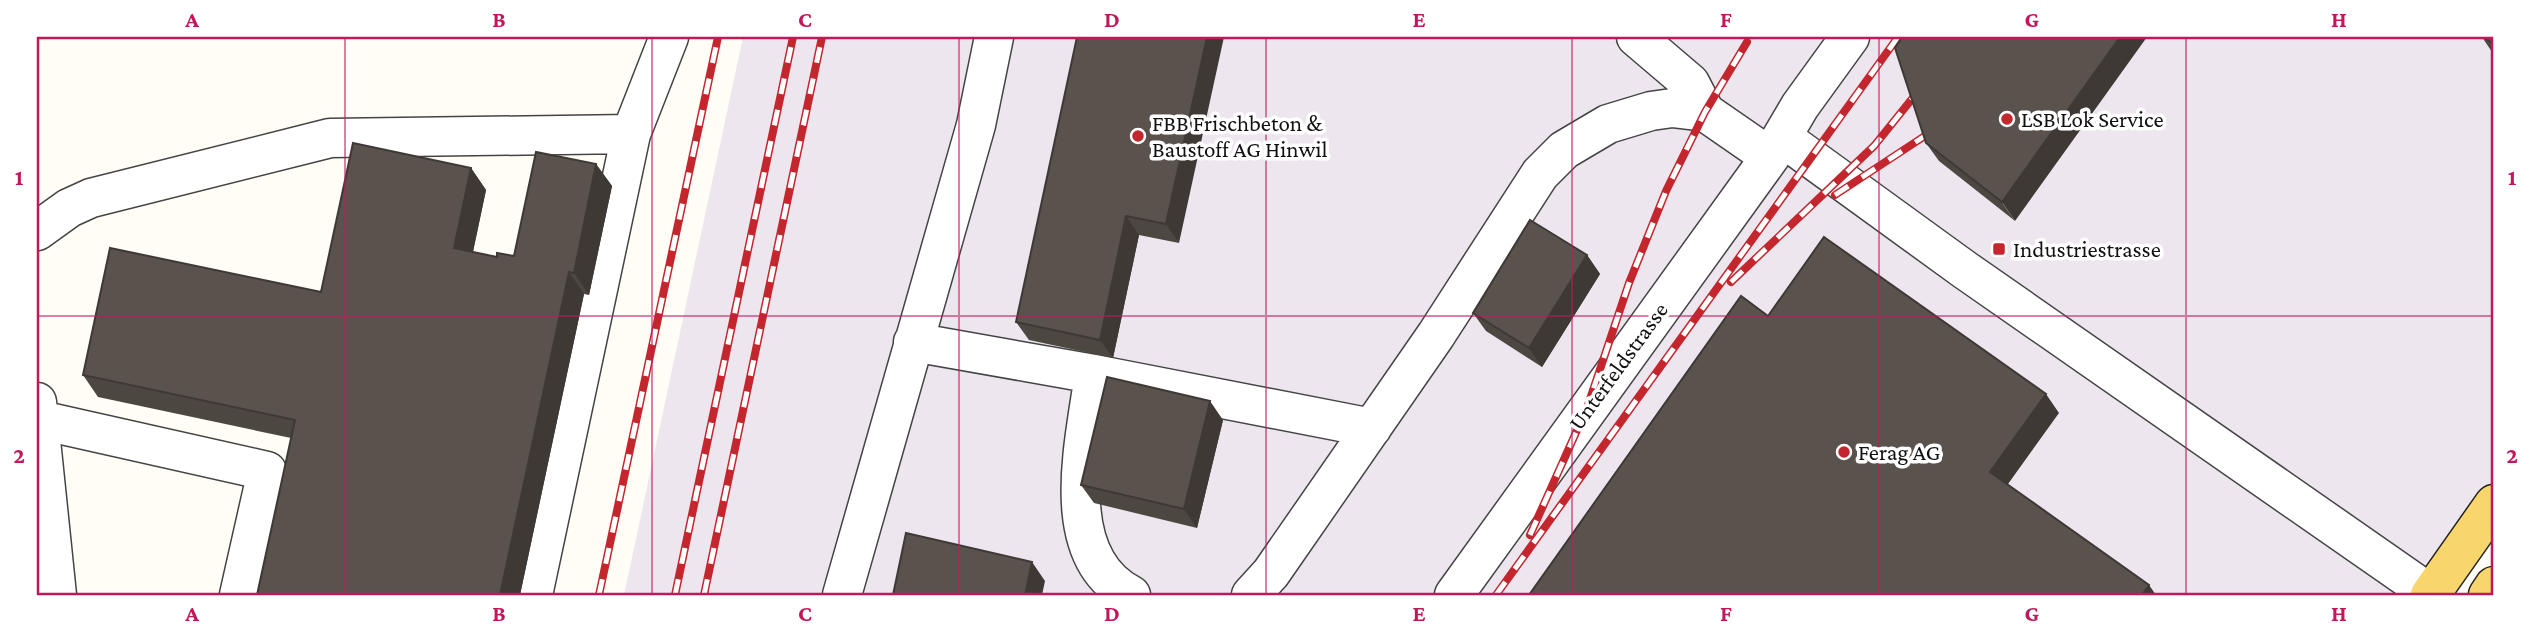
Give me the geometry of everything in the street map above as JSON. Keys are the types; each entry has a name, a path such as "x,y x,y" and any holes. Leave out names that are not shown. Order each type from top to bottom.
{"main road":[{"path":"2431,595 2494,504"},
{"path":"2488,595 2494,586"}],"street":[{"path":"533,595 631,134 668,37"},
{"path":"842,595 976,125 994,37"},
{"path":"1636,37 1690,83 1705,111"},
{"name":"Unterfeldstrasse","path":"1454,595 1777,148 1800,106 1850,37"},
{"path":"1251,595 1271,573 1372,428 1540,174 1563,150 1608,124 1631,116 1672,108 1705,111 1777,148 1976,278 2431,595"},
{"path":"37,231 69,208 91,198 330,138 631,134"},
{"path":"913,342 1372,428"},
{"path":"1094,374 1079,491 1084,538 1117,592"},
{"path":"57,595 38,411 267,471 239,595"}],"shaded area":[{"path":"743,37 2494,37 2494,504 2430,595 624,595"}],"building":[{"name":"FBB Frischbeton & Baustoff AG Hinwil","path":"1077,37 1207,37 1166,224 1126,216 1100,340 1016,322"},
{"name":"LSB Lok Service","path":"1902,37 2120,37 2002,202 1926,143 1895,48"},
{"path":"2484,37 2494,37 2494,44"},
{"path":"353,143 471,168 454,248 497,257 497,253 514,256 536,152 596,164 574,273 569,272 500,595 257,595 295,420 83,375 110,248 321,292"},
{"path":"1530,220 1587,255 1529,348 1473,313"},
{"name":"Ferag AG","path":"1824,237 2046,394 1990,472 2149,585 2142,595 1529,595 1741,296 1768,316"},
{"path":"1107,377 1210,401 1184,509 1081,485"},
{"path":"906,533 1032,562 1025,595 893,595"}],"railway":[{"path":"599,595 718,37"},
{"path":"675,595 793,37"},
{"path":"704,595 822,37"},
{"path":"1496,595 1898,37"},
{"path":"1530,535 1587,408 1629,283 1666,191 1705,112 1747,42"},
{"path":"1731,282 1874,146 1924,84"},
{"path":"1835,195 1940,126"}],"place":[{"name":"LSB Lok Service","path":"2007,119"},
{"name":"FBB Frischbeton & Baustoff AG Hinwil","path":"1138,136"},
{"name":"Industriestrasse","path":"1999,249"},
{"name":"Ferag AG","path":"1844,452"}]}
